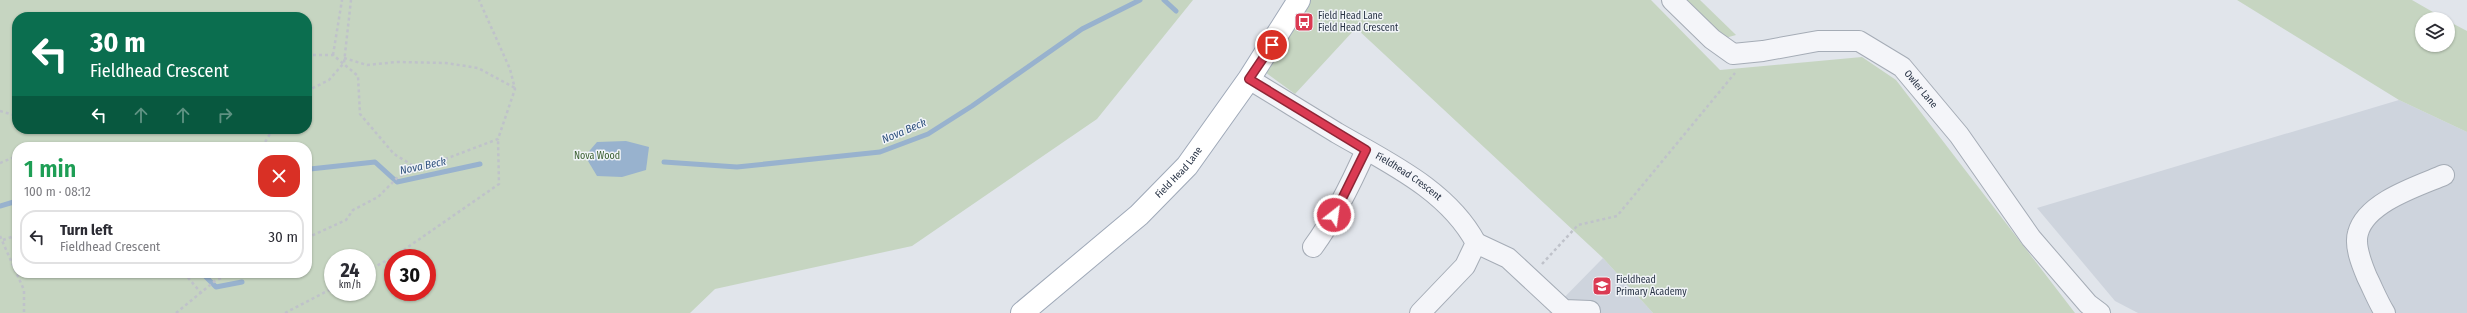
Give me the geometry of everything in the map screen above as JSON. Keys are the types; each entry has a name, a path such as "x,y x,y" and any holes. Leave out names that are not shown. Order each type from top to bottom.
{"main road":[{"name":"Field Head Lane","path":"1022,313 1139,215 1187,166 1249,79 1299,0"}],"street":[{"name":"Owler Lane","path":"1672,0 1712,39 1733,54 1818,41 1859,41 1902,67 1959,135 2031,238 2088,304 2100,313"},
{"name":"Fieldhead Crescent","path":"1249,79 1394,166 1443,201 1465,223 1476,243"},
{"path":"1312,247 1326,229 1349,189 1366,150"},
{"path":"2385,313 2360,260 2357,234 2368,215 2384,202 2444,174"},
{"path":"1420,313 1465,266 1476,243 1508,258 1564,310 1590,311"}],"path":[{"path":"332,54 342,0"},
{"path":"312,88 329,80 344,63 351,0"},
{"path":"376,266 395,256 498,184 498,139 515,88 510,69 479,0"},
{"path":"1529,277 1578,225 1617,216 1752,52"},
{"path":"312,53 332,54 358,76 360,114 394,154 417,168"},
{"path":"344,58 367,65 397,62 446,63 478,68 515,88"},
{"path":"0,111 12,115"},
{"path":"312,236 346,220 353,210 378,197 398,177 417,168 498,139"},
{"path":"0,163 12,158"},
{"path":"0,236 12,261"},
{"path":"3,240 12,237"},
{"path":"19,278 24,290 24,313"},
{"path":"188,278 202,294"},
{"path":"176,313 202,294 215,281 221,278"},
{"path":"285,313 324,293"}],"shaded area":[{"path":"2399,100 2467,132 2467,313 2138,313 2115,301 2037,208"},
{"name":"Fieldhead Primary Academy","path":"1603,258 1653,313 1549,313"}],"green space":[{"name":"Nova Wood","path":"0,0 1193,0 1097,119 912,246 715,289 690,313 0,313"},
{"path":"1310,0 1651,0 1720,70 1862,57 1896,80 2075,313 1653,313 1603,258 1356,28 1295,94 1265,72"},
{"path":"1687,0 1700,0 1736,35 1725,38"},
{"path":"2237,0 2412,0 2433,12 2415,12 2415,52 2455,52 2455,25 2467,31 2467,132 2399,100"}],"water":[{"path":"626,141 649,147 646,170 622,177 597,176 585,156 597,142"}],"waterway":[{"name":"Nova Beck","path":"664,162 737,167 880,152 928,134 972,106 1082,29 1140,0"},
{"name":"Nova Beck","path":"1164,0 1176,11"},
{"name":"Nova Beck","path":"312,169 375,162 397,182 480,164"},
{"name":"Nova Beck","path":"0,206 12,202"},
{"path":"207,278 216,287 242,282"}],"place":[{"name":"Field Head Lane Field Head Crescent","path":"1304,22"},
{"name":"Fieldhead Primary Academy","path":"1602,286"}],"route":[{"path":"1272,45 1249,79 1366,150 1349,189 1334,215"}]}
